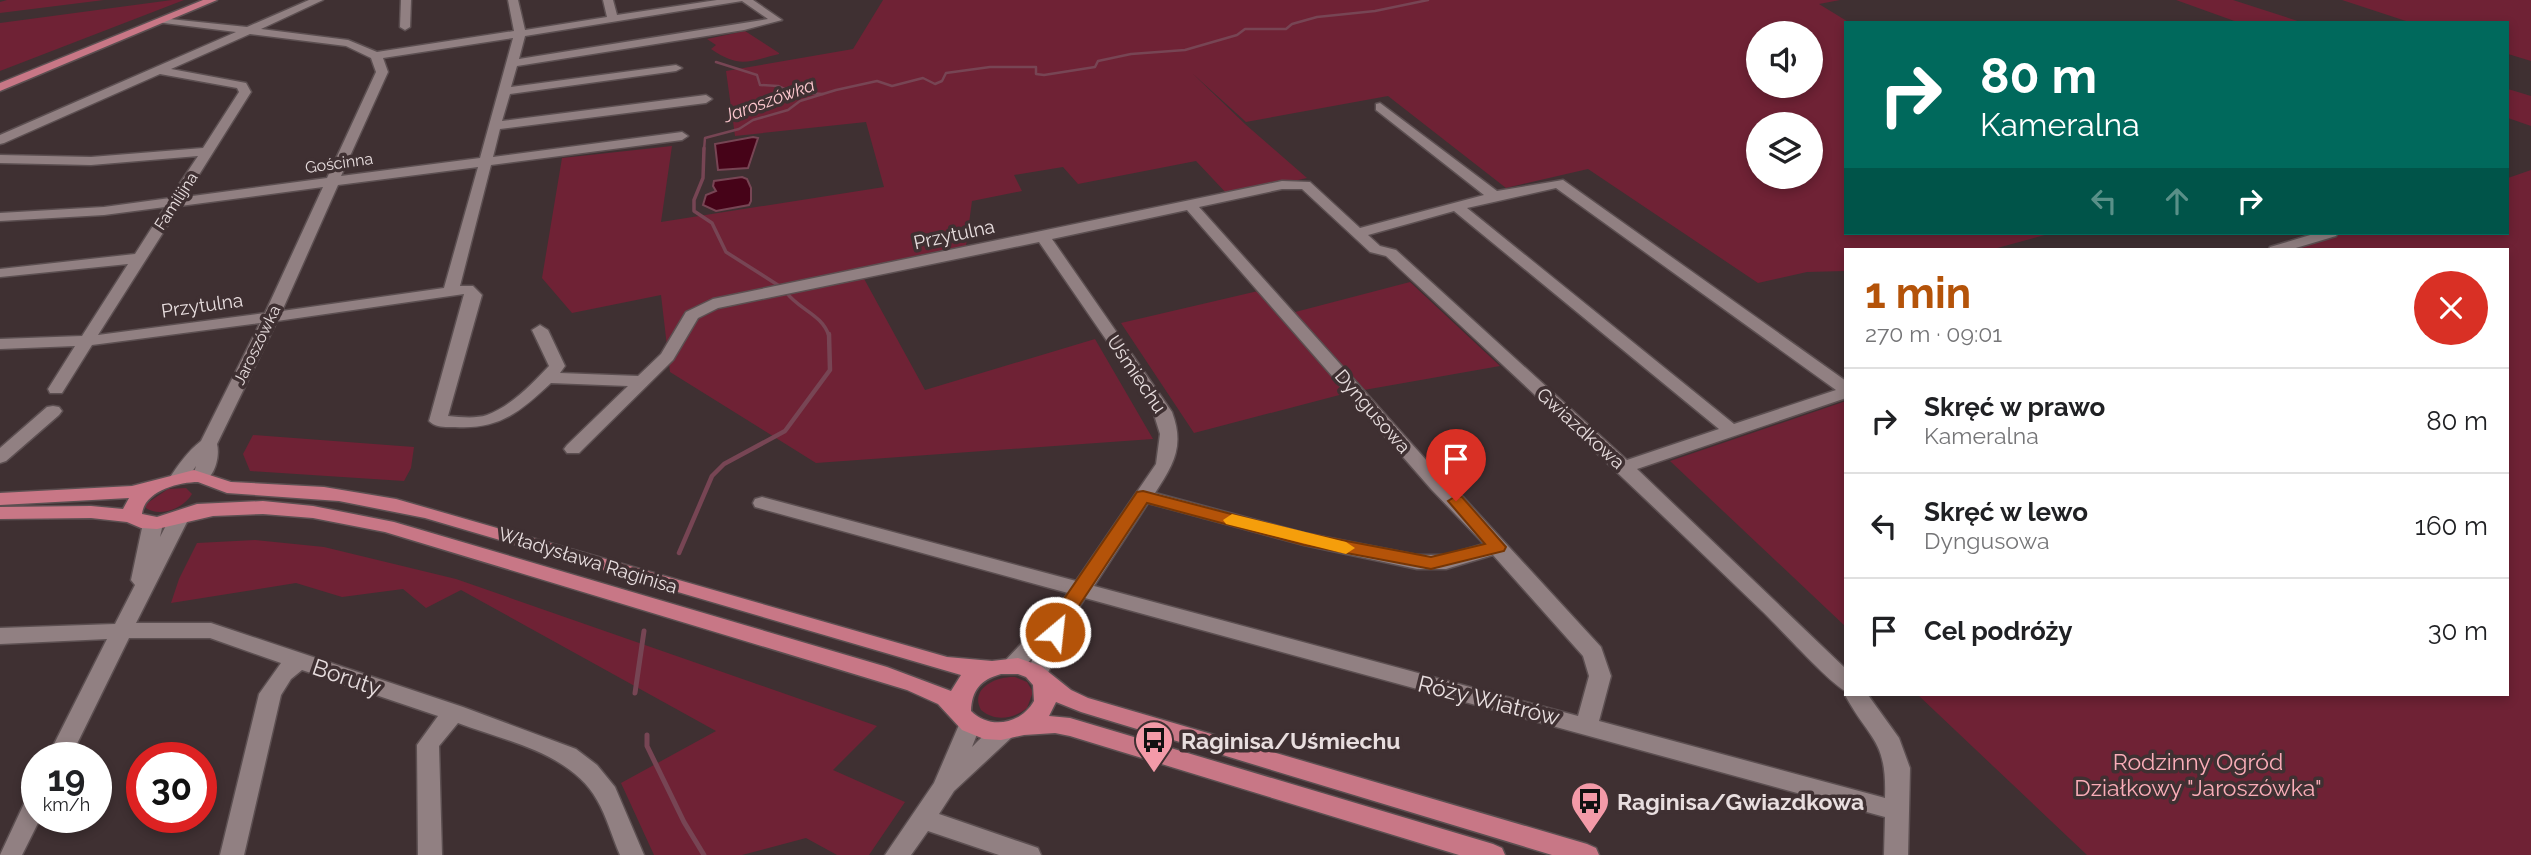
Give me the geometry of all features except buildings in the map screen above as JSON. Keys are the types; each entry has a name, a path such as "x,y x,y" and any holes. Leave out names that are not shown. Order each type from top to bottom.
{"main road":[{"path":"0,79 196,0"},
{"path":"0,87 212,0"},
{"name":"Władysława Raginisa","path":"156,487 178,479 210,480 243,489 325,493 401,506 947,665 964,668 1002,667"},
{"path":"183,516 209,501 216,492 210,480"},
{"path":"0,499 132,492 156,487"},
{"path":"0,513 91,512 141,519 135,503 156,487"},
{"name":"Władysława Raginisa","path":"141,519 183,516 226,507 264,508 327,514 387,526 887,675 942,696 965,718"},
{"path":"1493,855 1070,727 1055,724 991,731 965,718 959,697 975,676 1002,667 1040,677 1063,696 1081,704 1587,855"},
{"path":"1012,729 1042,709 1047,694 1040,677"}],"street":[{"path":"0,140 318,0"},
{"path":"405,27 406,0"},
{"path":"513,0 520,33 451,290 468,289 474,295 438,421 468,423 495,419 549,378 557,366 540,330"},
{"path":"608,0 613,19"},
{"path":"164,20 338,41 358,46 376,56 737,0"},
{"path":"512,63 777,20 746,0"},
{"name":"Jaroszówka","path":"178,479 194,456 208,444 271,317 382,77 376,56"},
{"path":"505,91 676,68"},
{"name":"Familijna","path":"55,389 244,96 245,88 229,80 157,70"},
{"path":"495,126 706,99"},
{"path":"1380,107 1494,196"},
{"name":"Gościnna","path":"0,217 93,212 682,136"},
{"path":"0,159 91,161 208,151"},
{"name":"Przytulna","path":"573,449 667,358 680,340 689,319 704,307 1290,183 1308,186"},
{"path":"1357,233 1455,205 1558,183 1844,390"},
{"name":"Gwiazdkowa","path":"1308,186 1375,249 1391,253 1623,467 1844,681"},
{"name":"Dyngusowa","path":"1191,205 1438,485 1592,653 1600,676 1587,726"},
{"path":"1455,205 1731,430"},
{"path":"2296,235 2307,240"},
{"path":"2281,248 2324,235"},
{"name":"Uśmiechu","path":"1040,677 1058,623 1167,456 1169,429 1166,416 1043,237"},
{"path":"0,273 139,258"},
{"name":"Przytulna","path":"0,344 86,341 451,290"},
{"path":"549,378 642,381"},
{"path":"1623,467 1844,392"},
{"path":"0,457 53,411"},
{"name":"Jaroszówka","path":"208,444 210,480"},
{"path":"1143,496 1304,539 1417,562 1446,562 1497,547"},
{"name":"Róży Wiatrów","path":"762,503 1898,811"},
{"path":"66,742 134,605 183,516"},
{"path":"134,605 152,528 141,519"},
{"name":"Uśmiechu","path":"1002,667 1046,629 1058,623"},
{"name":"Boruty","path":"0,636 174,629 211,631 455,713 568,755 589,772 607,794 632,855"},
{"path":"232,855 270,694 283,673 299,660"},
{"path":"1857,696 1891,744 1898,768 1896,855"},
{"path":"430,855 428,745 439,728 455,713"},
{"path":"944,788 965,718"},
{"path":"897,855 944,788 1012,729"},
{"path":"923,819 1029,855"},
{"path":"10,855 21,833"}],"green space":[{"path":"104,0 0,13 0,2"},
{"path":"184,0 0,71 0,23"},
{"path":"883,0 1840,0 1819,4 1847,21 1844,21 1844,235 2045,235 1997,248 1844,248 1844,271 1807,272 1758,283 1588,169 1506,188 1388,96 1246,122 1192,73 1307,178 1229,196 1196,161 1078,184 1063,167 1014,175 1022,191 972,201 965,253 862,275 925,390 1095,339 1153,439 816,463 670,372 661,295 572,313 542,278 562,158 672,146 661,222 884,187 866,122 735,136 726,71 853,49"},
{"path":"2176,0 2233,0 2298,21 2234,21"},
{"path":"2342,0 2531,0 2531,61 2509,54 2509,21 2406,21"},
{"path":"745,31 779,54 751,61 736,61 711,49 716,45 707,39"},
{"path":"2509,89 2531,96 2531,126 2509,118"},
{"name":"Rodzinny Ogród Działkowy \"Jaroszówka\"","path":"2531,170 2531,855 2087,855 1919,696 2509,696 2509,248 2298,248 2338,235 2509,235 2509,178"},
{"path":"1410,282 1500,366 1347,393 1194,433 1121,323 1258,291 1280,316"},
{"path":"1844,402 1844,625 1670,461"},
{"path":"253,435 414,447 411,468 404,481 250,471 243,454"},
{"path":"186,488 192,494 178,507 165,512 146,508 146,504 168,489"},
{"path":"255,540 324,547 456,579 877,726 833,770 905,802 869,855 837,855 806,838 742,855 654,855 621,783 716,731 461,590 426,608 403,589 342,597 296,583 171,603 179,579 197,543"},
{"path":"1015,677 1027,682 1033,692 1027,708 1004,718 986,714 981,710 979,695 987,685 1000,679"}],"shaded area":[{"path":"758,138 748,168 718,170 715,144"},
{"path":"742,177 747,179 751,188 749,205 716,211 703,205 706,195 716,191 714,181"}],"waterway":[{"name":"Jaroszówka","path":"823,94 877,81 892,86 923,78 935,84 942,81 946,73 990,67 1036,67 1036,74 1044,75 1095,67 1098,61 1131,54 1185,50 1237,35 1245,29 1286,29 1292,24 1317,17 1375,11 1428,0"},
{"path":"716,62 757,75 760,85 778,86 791,92 823,94"},
{"name":"Jaroszówka","path":"704,150 705,138 739,129 753,120 788,110 800,101 823,94"},
{"name":"Jaroszówka","path":"704,148 703,178 694,200 694,211 712,223 726,252 781,287"},
{"name":"Jaroszówka","path":"786,292 821,322 829,336"},
{"name":"Jaroszówka","path":"679,553 712,476 724,464 785,431 830,370 829,334"},
{"path":"635,693 644,631"},
{"name":"Jaroszówka","path":"647,735 647,746 684,822 704,855"}],"slow traffic":[{"path":"1232,520 1346,548"}],"place":[{"name":"Raginisa/Uśmiechu","path":"1154,774"},
{"name":"Raginisa/Gwiazdkowa","path":"1590,835"}],"route":[{"path":"1055,632 1080,588 1143,496 1304,539 1431,563 1446,562 1497,547 1456,501"}]}
